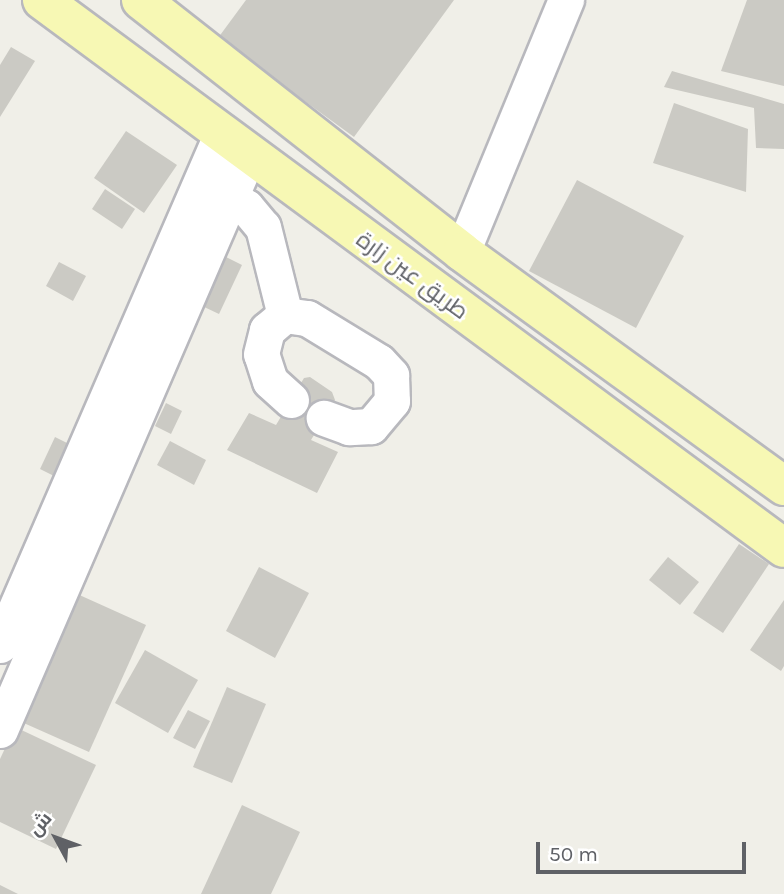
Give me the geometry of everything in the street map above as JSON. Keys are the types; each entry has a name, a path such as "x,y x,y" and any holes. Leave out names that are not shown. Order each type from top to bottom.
{"main road":[{"name":"طريق عين زارة","path":"42,0 784,548"},
{"path":"141,0 461,252 784,486"}],"street":[{"path":"461,252 566,0"},
{"path":"0,645 235,145"},
{"path":"215,190 246,207 263,227 285,315"},
{"path":"0,730 215,190"},
{"path":"290,400 270,381 261,354 267,330 285,315 307,318 379,362 391,375 392,401 371,426 349,427 324,418"}],"building":[{"path":"246,0 454,0 354,137 218,38"},
{"path":"747,0 784,0 784,86 721,71"},
{"path":"11,47 35,61 0,117 0,65"},
{"path":"672,71 784,104 784,149 756,148 754,108 664,87"},
{"path":"674,103 748,129 746,192 653,163"},
{"path":"126,131 177,165 144,213 94,178"},
{"path":"577,180 684,236 636,328 529,271"},
{"path":"105,189 135,209 122,229 92,209"},
{"path":"224,256 242,265 219,314 200,305"},
{"path":"59,262 86,276 73,301 46,286"},
{"path":"310,377 332,392 335,400 311,440 338,452 317,493 227,450 249,413 276,425 304,378"},
{"path":"166,403 182,411 171,434 155,426"},
{"path":"55,437 73,446 58,478 40,469"},
{"path":"170,441 206,460 194,485 157,465"},
{"path":"739,544 769,564 723,633 693,613"},
{"path":"668,557 699,582 680,605 649,580"},
{"path":"259,567 309,593 275,658 226,631"},
{"path":"75,593 146,625 89,752 17,720"},
{"path":"784,600 784,666 781,671 750,650"},
{"path":"145,650 198,680 168,733 115,703"},
{"path":"227,687 266,704 232,783 193,767"},
{"path":"188,710 210,721 195,749 173,738"},
{"path":"15,727 96,765 56,849 0,822 0,759"},
{"path":"242,805 300,832 271,894 201,894"},
{"path":"0,885 18,894 0,894"}]}
